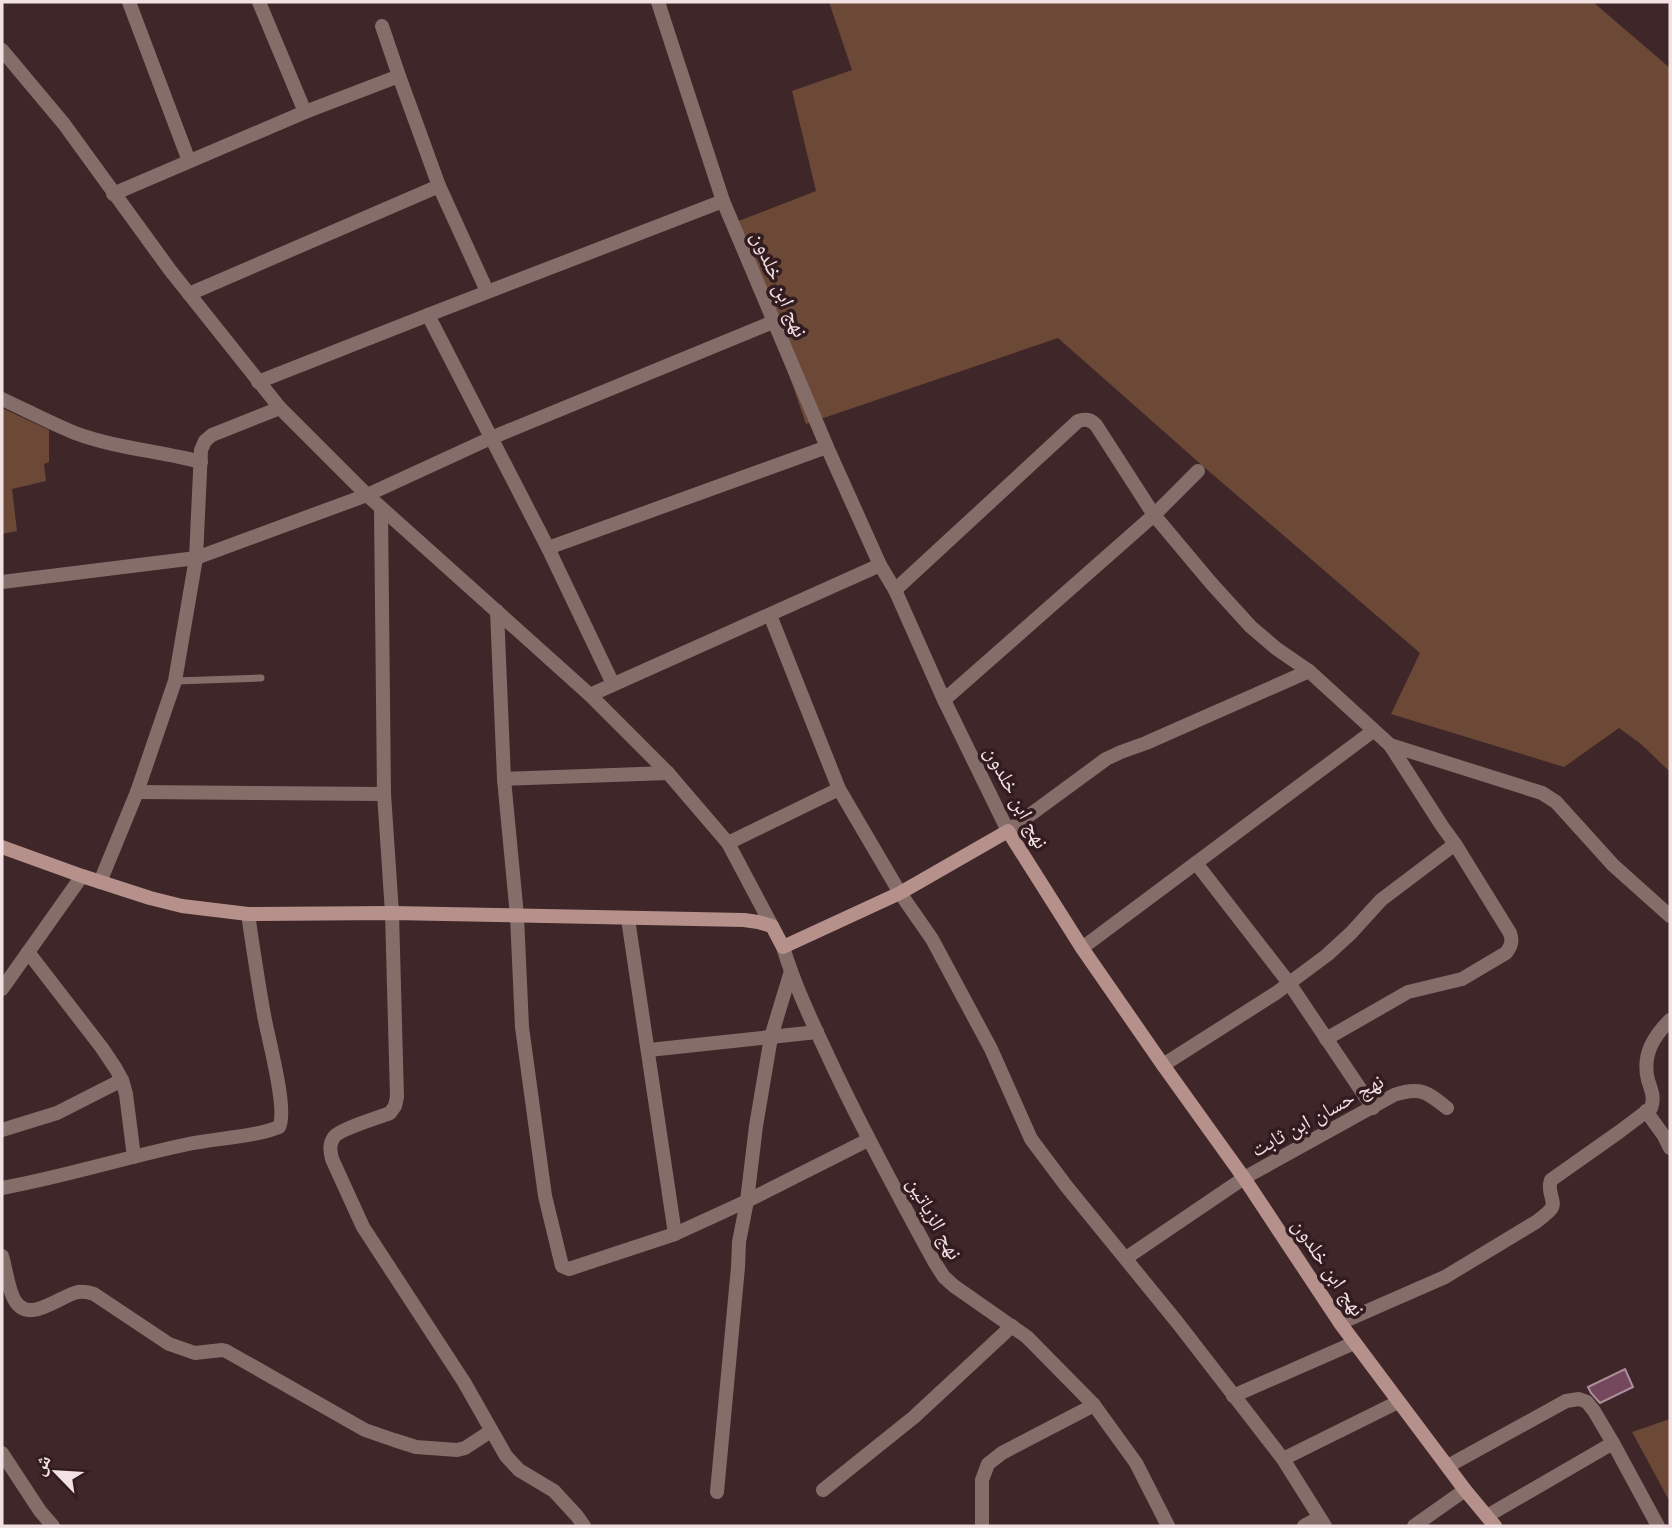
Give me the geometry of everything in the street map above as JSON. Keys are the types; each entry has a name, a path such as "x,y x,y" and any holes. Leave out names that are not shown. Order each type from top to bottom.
{"street":[{"path":"129,2 189,161"},
{"path":"259,2 305,111"},
{"name":"نهج ابن خلدون","path":"658,2 723,201 773,322 880,565 895,590 944,700 1008,831 1082,948 1244,1178 1340,1323 1491,1521"},
{"path":"382,26 439,186 487,291"},
{"path":"3,54 64,124 189,294 280,408 381,508 590,695 668,774 728,843 783,947 900,893 1008,831 1106,759 1309,671"},
{"path":"113,194 305,111 399,76"},
{"path":"189,294 439,186"},
{"path":"258,382 723,201"},
{"path":"428,314 548,548 613,684"},
{"path":"2,582 196,558 367,495 491,438 773,322"},
{"path":"2,399 75,433 108,443 201,462"},
{"path":"100,882 138,792 175,681 196,558 201,450 212,435 280,408"},
{"path":"895,590 1078,421 1091,420 1096,425 1154,515 1251,627 1309,671 1390,745 1455,844 1513,941 1506,953 1462,979 1408,992 1326,1039"},
{"path":"548,548 827,447"},
{"path":"944,700 1154,515 1198,471"},
{"path":"381,508 384,794 392,913 397,1097 390,1112 339,1133 332,1139 330,1149 363,1227 464,1382 506,1456 519,1470 554,1492 584,1526"},
{"path":"590,695 880,565"},
{"path":"497,611 504,779 517,916 522,1027 545,1196 562,1266 569,1269 675,1234 868,1140"},
{"path":"770,615 839,789 900,893 932,939 991,1049 1031,1139 1283,1459 1322,1522 1304,1526"},
{"path":"1082,948 1373,731"},
{"path":"1390,745 1542,793 1556,802 1613,865 1670,915"},
{"path":"504,779 668,774"},
{"path":"728,843 839,789"},
{"path":"138,792 384,794"},
{"path":"1163,1065 1289,983 1326,955 1351,933 1381,900 1455,844"},
{"path":"2,847 150,898 182,906 248,914 392,913 725,919 772,926"},
{"path":"1196,863 1289,983 1373,1108"},
{"path":"2,989 82,876"},
{"path":"2,1188 186,1144 260,1132 280,1125 282,1121 278,1085 248,914"},
{"path":"628,919 675,1234"},
{"name":"نهج الزياتين","path":"783,947 817,1032 868,1140 935,1263 954,1286 1027,1337 1094,1405 1136,1463 1168,1526"},
{"path":"28,952 102,1048 122,1080 134,1157"},
{"path":"717,1492 739,1242 771,1037 791,971"},
{"path":"1340,1323 1445,1277 1536,1222 1553,1208 1549,1191 1551,1180 1651,1108 1653,1097 1645,1067 1647,1051 1670,1020"},
{"path":"649,1050 817,1032"},
{"path":"2,1130 57,1113 122,1080"},
{"name":"نهج حسان ابن ثابت","path":"1126,1258 1244,1178 1394,1095 1416,1090 1429,1093 1447,1108"},
{"path":"1646,1111 1670,1148"},
{"path":"2,1256 12,1297 26,1310 45,1307 86,1291 169,1344 195,1353 226,1351 365,1430 416,1447 457,1450 491,1432"},
{"path":"823,1490 914,1417 1012,1326"},
{"path":"1233,1396 1354,1343"},
{"path":"1447,1466 1566,1401 1579,1399 1587,1402 1614,1443 1658,1526"},
{"path":"1283,1459 1398,1402"},
{"path":"982,1526 983,1476 994,1458 1094,1405"},
{"path":"1491,1521 1614,1443"},
{"path":"2,1453 53,1526"},
{"path":"1414,1526 1465,1490"}],"lane":[{"path":"175,681 261,678"}],"shaded area":[{"path":"829,2 1593,2 1670,68 1670,772 1641,744 1619,728 1564,767 1391,714 1420,653 1058,338 806,424 736,222 816,191 792,91 852,70"},
{"path":"2,408 49,430 49,462 44,464 46,481 12,489 17,531 2,534"},
{"path":"1670,1419 1670,1502 1632,1432"}],"building":[{"path":"1625,1369 1633,1387 1600,1403 1588,1387"}]}
